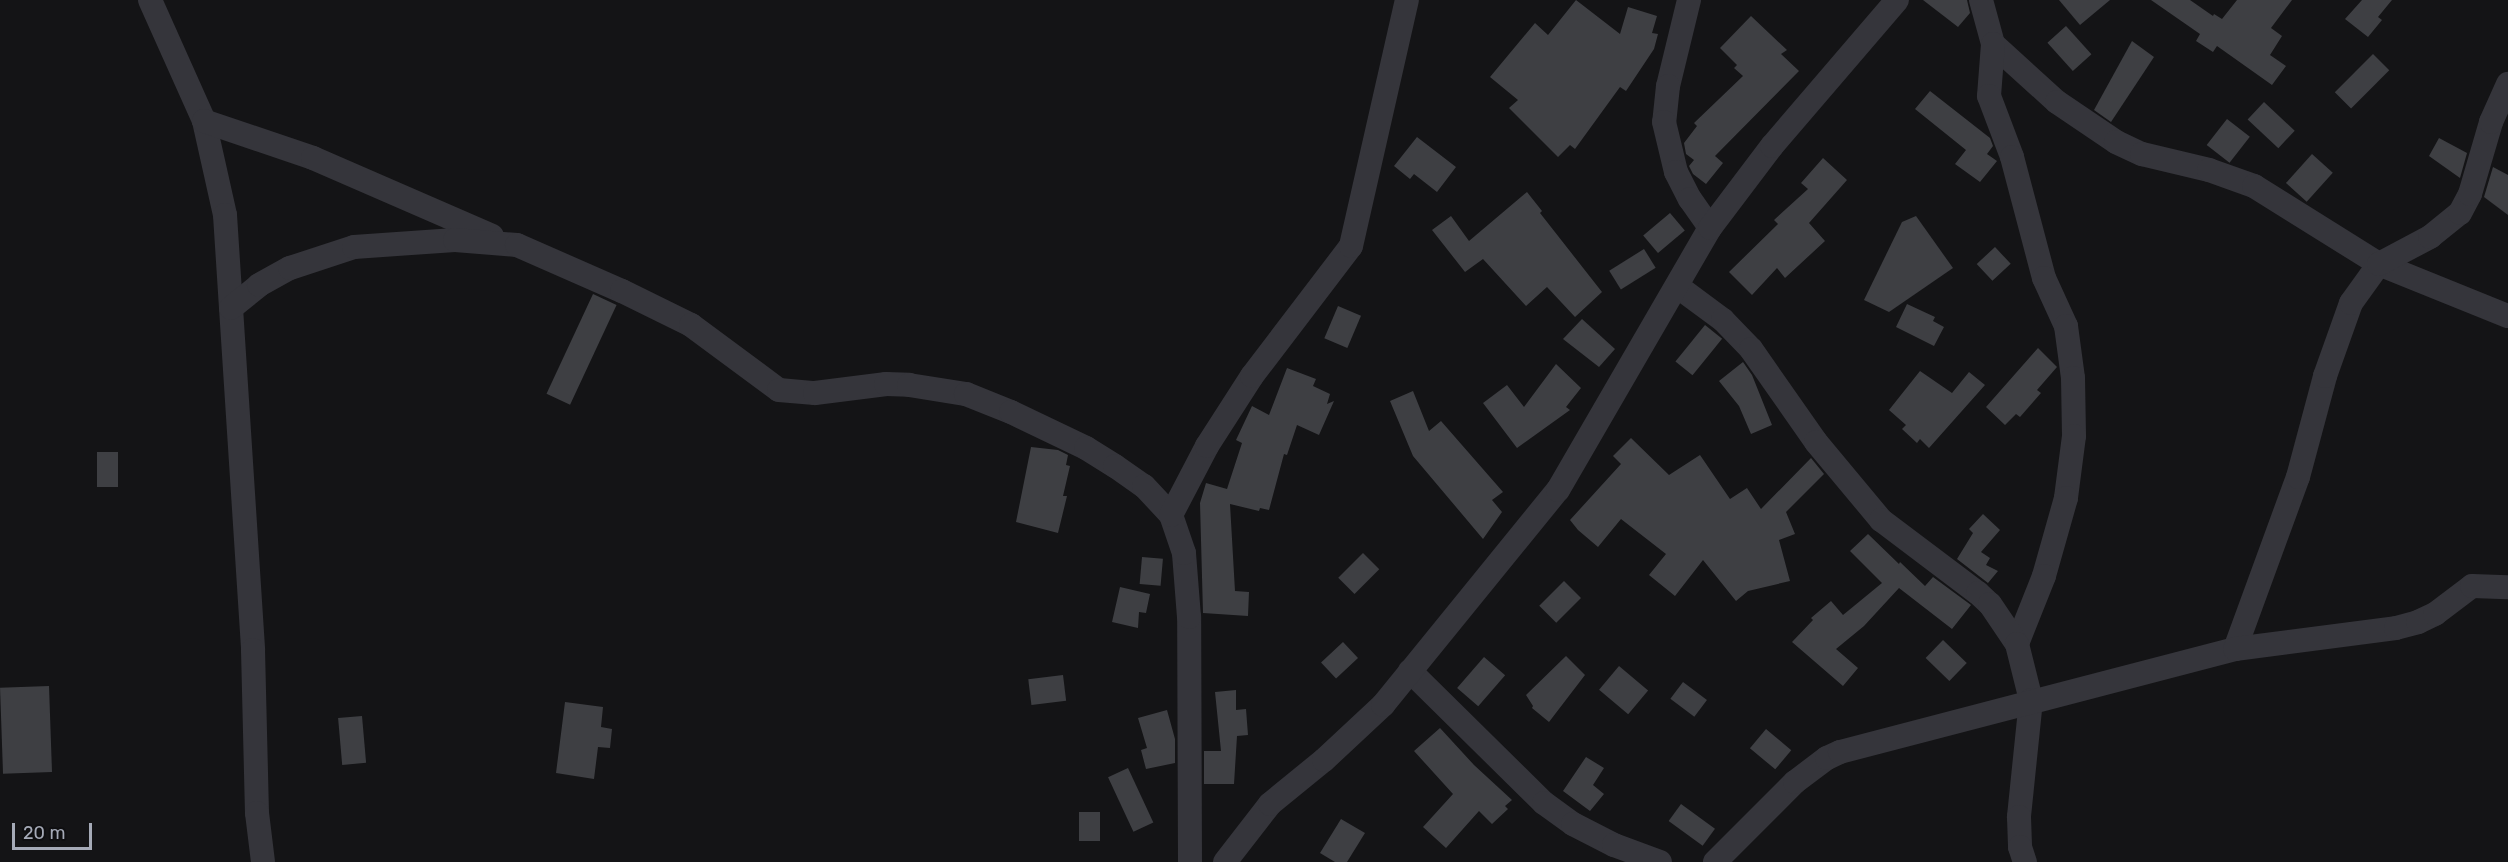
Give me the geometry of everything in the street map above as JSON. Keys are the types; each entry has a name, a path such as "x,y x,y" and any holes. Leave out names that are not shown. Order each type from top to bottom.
{"street":[{"path":"150,0 204,122 225,215 253,650 257,813 263,862"},
{"path":"1172,515 1203,454 1246,385 1351,246 1407,0"},
{"path":"1689,0 1668,86 1664,122 1676,172 1690,199 1710,228"},
{"path":"1225,862 1270,804 1354,733 1383,705 1558,490 1710,228 1772,146 1897,0"},
{"path":"1981,0 1993,44 1989,96 2012,157 2044,278 2066,326 2073,378 2074,436 2066,498 2044,576 2017,644"},
{"path":"1993,44 2057,102 2116,142 2142,154 2209,170 2254,186 2379,264 2508,316"},
{"path":"2235,649 2298,477 2325,376 2351,303 2379,264 2430,237 2460,213 2470,194 2491,122 2508,84"},
{"path":"204,122 313,158 419,206 517,245 622,291 691,325 713,339 765,382 786,392 815,393 886,384 909,385 966,394 1011,412 1086,448 1144,486 1172,515 1184,553 1189,617 1190,862"},
{"path":"231,308 259,285 290,268 354,247 455,240 517,245"},
{"path":"1677,286 1716,315 1746,343 1816,442 1881,520 1978,592 1990,604 2017,644 2031,700 2019,817 2020,847 2025,862"},
{"path":"1715,862 1795,782 1827,758 1862,745 2235,649 2396,628 2435,614 2472,586 2508,588"},
{"path":"1410,671 1544,802 1573,824 1614,845 1660,862"}],"building":[{"path":"1576,0 1620,34 1628,7 1657,16 1652,33 1658,34 1654,49 1626,91 1620,87 1575,149 1570,145 1558,157 1509,108 1518,100 1490,77 1535,23 1548,35"},
{"path":"1923,0 1967,0 1970,13 1958,27"},
{"path":"2059,0 2110,0 2080,25"},
{"path":"2151,0 2190,0 2213,16 2214,14 2222,19 2237,0 2292,0 2271,28 2282,36 2270,55 2286,66 2272,85 2217,46 2213,52 2196,41 2200,34"},
{"path":"2362,0 2392,0 2378,17 2382,20 2368,37 2345,19"},
{"path":"1751,16 1787,50 1781,54 1799,71 1715,156 1723,163 1706,184 1693,174 1689,166 1694,160 1686,154 1684,143 1697,126 1694,123 1743,76 1734,68 1737,65 1720,48"},
{"path":"2066,26 2091,54 2073,71 2047,43"},
{"path":"2132,41 2154,57 2111,122 2094,110"},
{"path":"2373,54 2389,70 2351,108 2335,92"},
{"path":"1930,91 1990,138 1993,146 1987,154 1997,161 1980,182 1955,164 1966,150 1915,109"},
{"path":"2264,102 2295,131 2278,148 2248,120"},
{"path":"2227,119 2250,137 2230,163 2207,145"},
{"path":"1417,137 1456,167 1437,192 1414,174 1410,179 1394,166"},
{"path":"2439,138 2467,153 2460,178 2429,156"},
{"path":"2312,154 2333,173 2307,202 2286,183"},
{"path":"1823,158 1847,180 1809,223 1825,241 1785,278 1777,268 1752,295 1729,272 1778,224 1774,220 1808,189 1801,183"},
{"path":"2493,167 2508,175 2508,215 2484,197"},
{"path":"1527,192 1542,211 1540,213 1602,292 1575,317 1547,287 1526,306 1483,259 1465,272 1432,230 1451,216 1469,241"},
{"path":"1670,213 1685,231 1658,253 1643,235"},
{"path":"1916,216 1953,268 1889,312 1864,300 1902,222"},
{"path":"1995,247 2011,264 1992,281 1977,264"},
{"path":"1644,249 1656,268 1621,289 1609,271"},
{"path":"593,294 617,305 570,405 547,394"},
{"path":"1907,304 1935,317 1933,321 1944,327 1934,346 1896,327"},
{"path":"1338,306 1361,316 1347,348 1324,338"},
{"path":"1582,319 1615,349 1599,367 1563,339"},
{"path":"1705,325 1722,339 1693,375 1675,362"},
{"path":"2038,348 2057,367 2037,390 2041,393 2020,417 2016,414 2005,425 1986,407"},
{"path":"1743,362 1752,375 1772,425 1751,434 1739,406 1719,381"},
{"path":"1556,364 1581,388 1566,407 1570,410 1517,448 1483,403 1507,385 1524,407"},
{"path":"1287,368 1316,379 1313,386 1330,394 1327,404 1334,401 1319,435 1297,425 1287,455 1284,454 1269,510 1260,508 1259,511 1230,504 1235,591 1249,592 1248,616 1203,613 1200,503 1206,483 1227,489 1242,443 1236,440 1252,406 1269,415"},
{"path":"1920,371 1952,393 1969,372 1985,385 1929,448 1920,439 1917,443 1902,429 1906,425 1889,410"},
{"path":"1413,391 1429,431 1441,421 1503,492 1492,500 1502,512 1483,539 1413,456 1390,401"},
{"path":"1631,438 1669,475 1700,455 1730,499 1747,488 1761,509 1811,458 1824,474 1786,512 1795,534 1779,540 1790,581 1748,591 1736,601 1703,560 1675,596 1649,575 1666,554 1621,519 1598,547 1578,530 1570,520 1621,464 1613,456"},
{"path":"1031,447 1058,450 1068,455 1066,465 1070,466 1063,496 1067,496 1058,533 1016,522"},
{"path":"97,452 118,452 118,487 97,487"},
{"path":"1983,514 2000,530 1981,552 1990,558 1986,565 1998,571 1988,583 1957,559 1973,533 1969,529"},
{"path":"1868,534 1925,586 1933,577 1971,605 1952,629 1899,588 1864,626 1836,649 1858,668 1843,686 1792,642 1813,620 1811,618 1831,601 1843,615 1882,583 1850,551"},
{"path":"1363,553 1379,569 1355,594 1338,578"},
{"path":"1142,557 1163,559 1161,586 1140,584"},
{"path":"1564,581 1581,598 1556,623 1539,606"},
{"path":"1120,587 1150,594 1146,613 1139,612 1138,628 1112,622"},
{"path":"1943,640 1967,663 1949,681 1926,658"},
{"path":"1343,642 1358,658 1336,679 1321,662"},
{"path":"1566,656 1585,675 1549,722 1532,708 1526,695"},
{"path":"1484,657 1505,675 1478,706 1457,688"},
{"path":"1619,666 1648,690 1628,714 1599,690"},
{"path":"1063,675 1066,701 1031,705 1028,679"},
{"path":"1683,682 1707,700 1694,717 1670,699"},
{"path":"49,686 52,772 3,774 0,688"},
{"path":"1236,690 1236,710 1246,709 1248,735 1237,736 1234,784 1204,784 1204,751 1221,751 1215,692"},
{"path":"565,702 603,707 601,727 612,729 610,748 598,747 594,779 556,773"},
{"path":"1167,710 1175,739 1175,763 1146,769 1141,750 1147,748 1138,718"},
{"path":"362,716 366,763 342,765 338,718"},
{"path":"1440,728 1474,765 1512,800 1505,806 1508,809 1492,824 1479,811 1446,848 1423,827 1453,794 1414,751"},
{"path":"1766,729 1791,750 1775,769 1750,748"},
{"path":"1586,757 1604,768 1593,785 1604,794 1590,811 1563,791"},
{"path":"1128,768 1153,822 1133,832 1108,777"},
{"path":"1681,804 1715,829 1703,846 1669,821"},
{"path":"1079,812 1100,812 1100,841 1079,841"},
{"path":"1341,819 1365,833 1347,862 1335,862 1320,853"}]}
